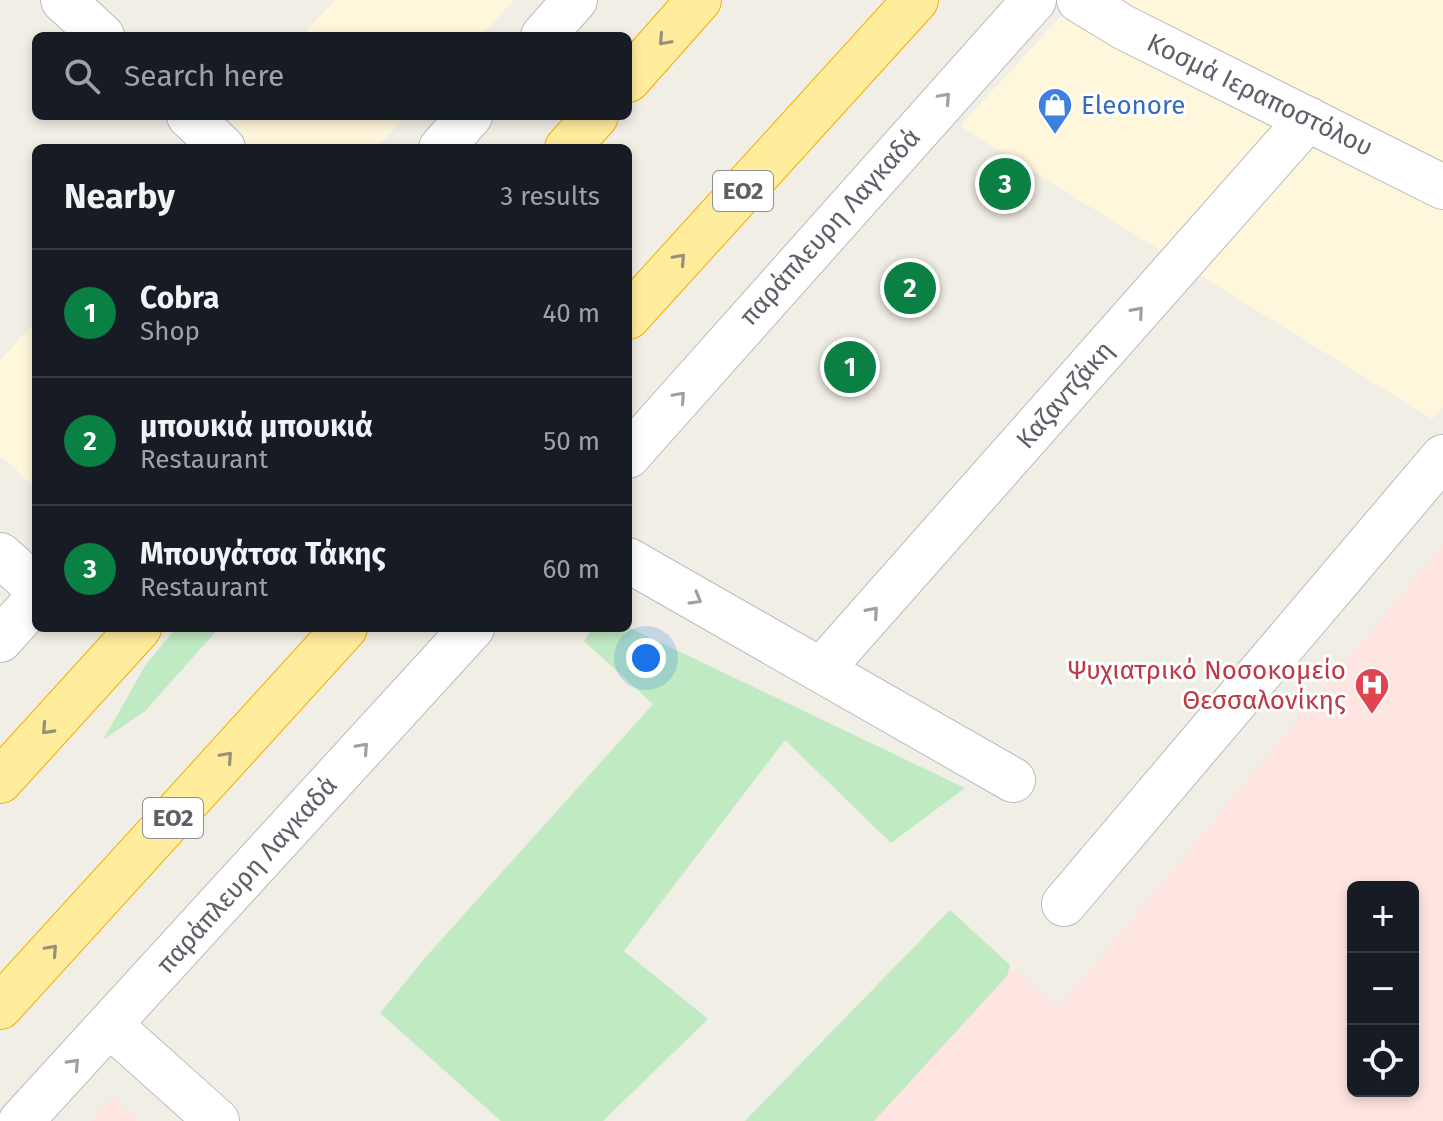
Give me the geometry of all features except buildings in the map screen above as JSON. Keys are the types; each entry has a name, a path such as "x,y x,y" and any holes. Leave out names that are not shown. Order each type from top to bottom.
{"highway":[{"path":"632,75 699,0"},
{"name":"ΕΟ2","path":"632,313 916,0"},
{"path":"571,144 592,120"},
{"path":"0,781 135,632"},
{"name":"ΕΟ2","path":"0,1007 341,632"}],"street":[{"path":"63,0 98,32"},
{"path":"547,32 575,0"},
{"name":"παράπλευρη Λαγκαδά","path":"632,452 1034,0"},
{"name":"Κοσμά Ιεραποστόλου","path":"1079,0 1123,27 1443,187"},
{"name":"Καζαντζάκη","path":"821,670 1308,119"},
{"path":"193,120 219,144"},
{"path":"445,144 466,120"},
{"path":"1064,904 1443,457"},
{"path":"0,555 32,583"},
{"path":"632,562 1013,780"},
{"path":"0,640 32,604"},
{"name":"παράπλευρη Λαγκαδά","path":"21,1121 468,632"},
{"path":"110,1025 217,1121"}],"shaded area":[{"path":"335,0 514,0 485,32 306,32"},
{"path":"1076,0 1443,0 1443,407 1432,419 960,126"},
{"path":"223,120 402,120 380,144 201,144"},
{"path":"32,326 32,485 0,456 0,360"},
{"name":"Ψυχιατρικό Νοσοκομείο Θεσσαλονίκης","path":"1443,544 1443,1121 745,1121 950,910 1058,1008"},
{"path":"112,1097 138,1121 90,1121"}],"green space":[{"path":"632,629 965,788 891,843 785,740 624,951 708,1019 603,1121 501,1121 380,1013 425,958 653,704 584,641 590,632 632,632"},
{"path":"173,632 215,632 145,711 103,740 145,666"},
{"path":"950,910 1010,965 1007,976 874,1121 745,1121"}],"place":[{"name":"Eleonore","path":"1055,136"},
{"name":"Μπουγάτσα Τάκης","path":"1005,184"},
{"name":"μπουκιά μπουκιά","path":"910,288"},
{"name":"Cobra","path":"850,367"},
{"name":"Ψυχιατρικό Νοσοκομείο Θεσσαλονίκης","path":"1372,716"}]}
